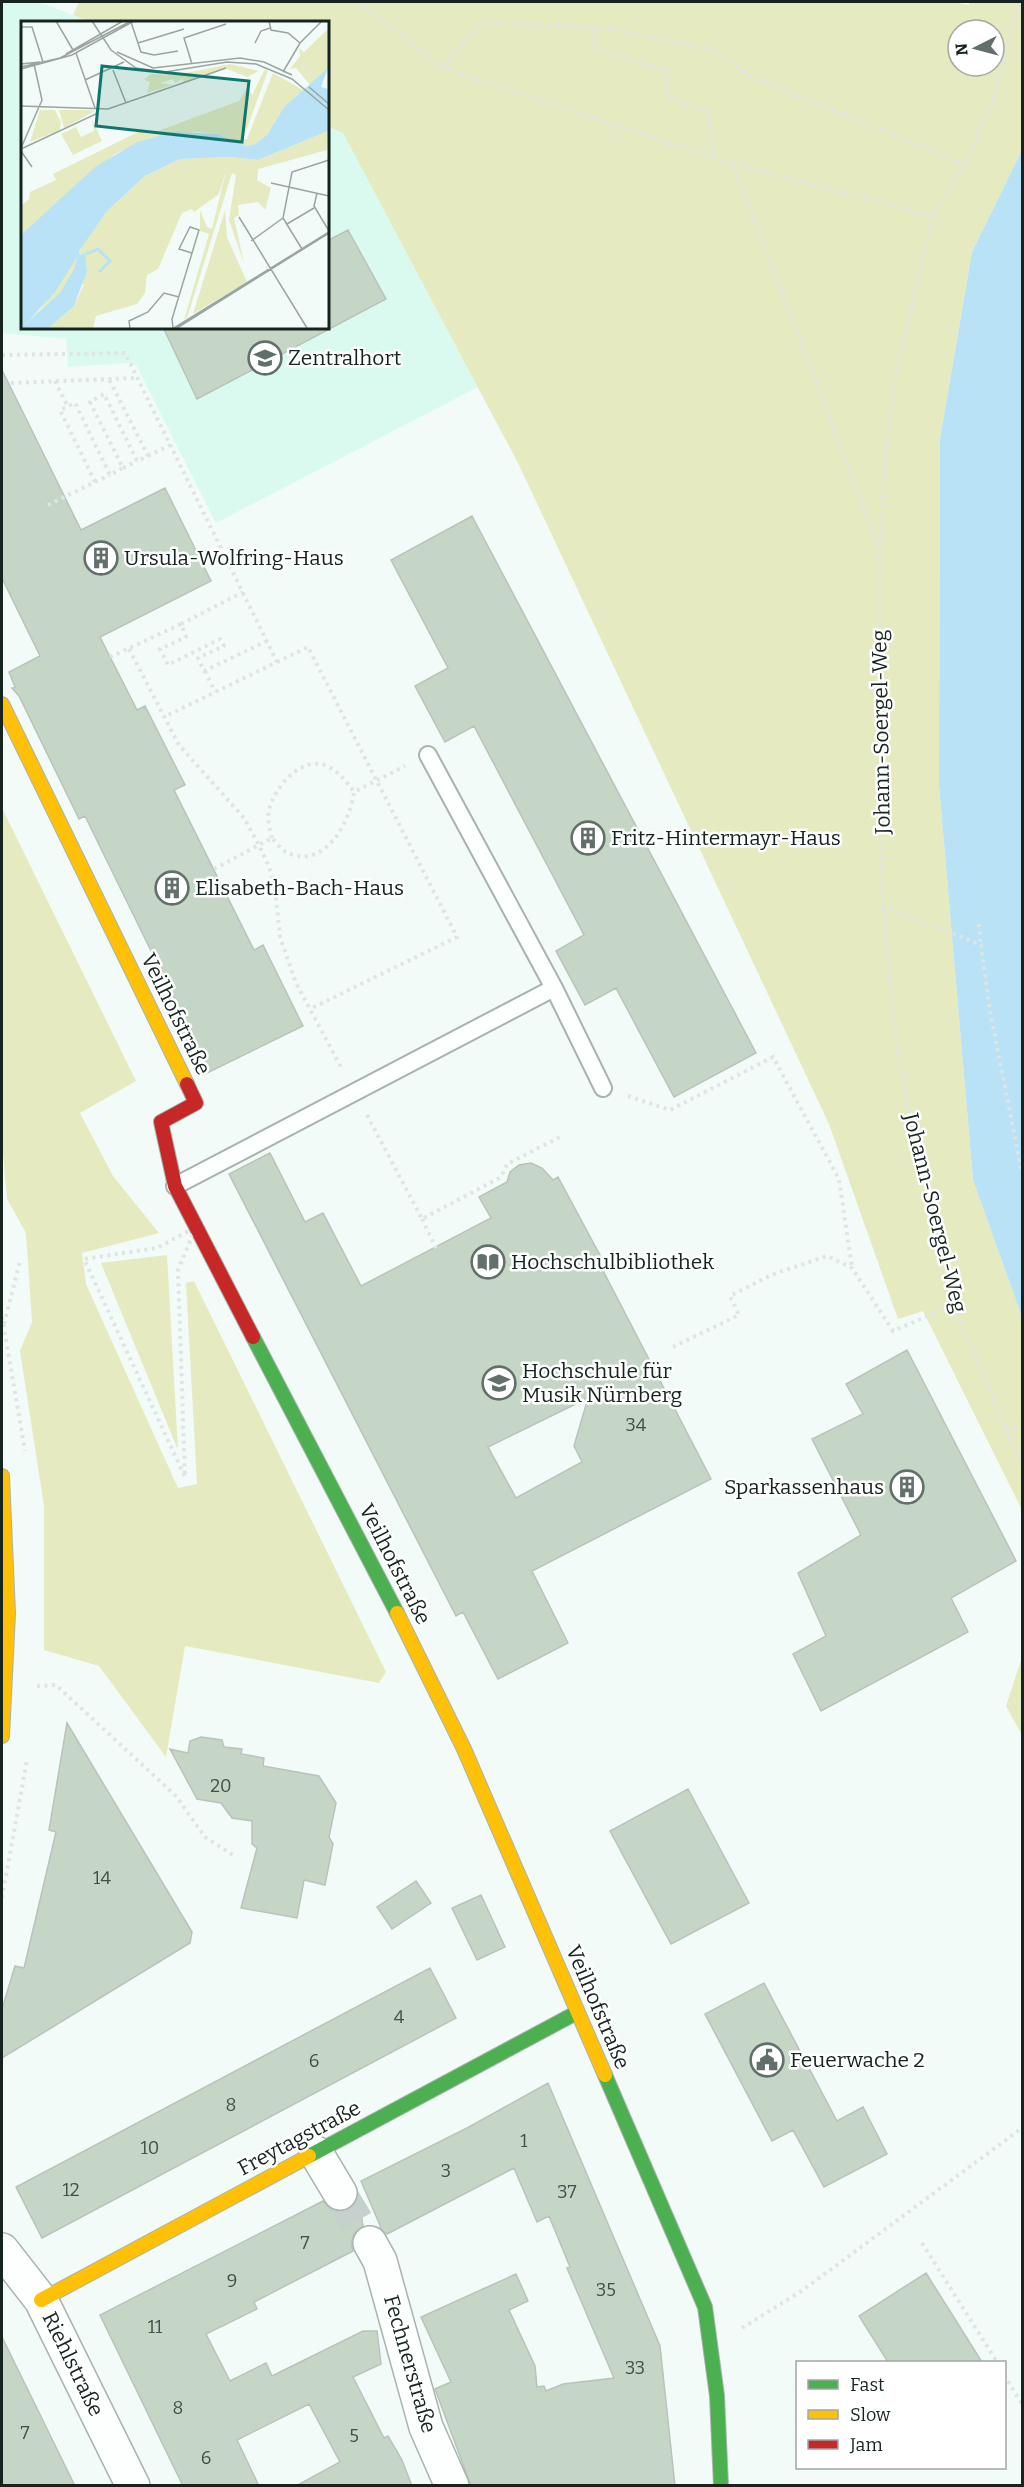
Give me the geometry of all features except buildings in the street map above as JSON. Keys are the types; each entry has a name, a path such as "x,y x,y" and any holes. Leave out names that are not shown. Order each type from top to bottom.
{"street":[{"name":"Veilhofstraße","path":"2,704 196,1102 161,1122 174,1186 402,1623 464,1749 576,2013 705,2307 713,2346 722,2486"},
{"path":"2,1476 8,1589 6,1688 2,1736"},
{"name":"Freytagstraße","path":"41,2300 576,2013"},
{"path":"316,2152 340,2193"},
{"name":"Fechnerstraße","path":"370,2243 380,2261 426,2427 452,2486"},
{"name":"Riehlstraße","path":"2,2250 41,2300 132,2486"}],"lane":[{"path":"428,755 554,988 603,1088"},
{"path":"174,1186 554,988"}],"path":[{"path":"358,2 443,68 734,164 933,216"},
{"name":"Johann-Soergel-Weg","path":"1018,2 994,98 965,164 933,216 896,374 885,462 880,550 879,702 883,906 897,1049 920,1165 956,1304 965,1332 1023,1465"},
{"path":"443,68 480,22 619,30 713,50 750,76 965,164"},
{"path":"596,28 594,49 668,71 667,97 708,112 713,157"},
{"path":"734,164 880,550"},
{"path":"2,355 124,353 277,662"},
{"path":"11,383 137,378"},
{"path":"109,379 148,456"},
{"path":"54,381 68,407"},
{"path":"123,468 90,402 104,394 137,461"},
{"path":"95,482 60,410 75,403 110,475"},
{"path":"48,505 170,445"},
{"path":"110,657 243,592"},
{"path":"181,624 186,637 160,649 168,665 220,639 224,646 198,658 215,692"},
{"path":"204,671 267,641"},
{"path":"164,717 308,647 457,937 310,1009"},
{"path":"129,649 179,746 244,818 259,845 275,888 280,936 296,983 436,1248"},
{"path":"354,792 428,755"},
{"path":"325,765 343,777 354,792 352,808 342,830 325,849 306,856 285,851 272,838 269,810 288,776 307,766 325,765"},
{"path":"214,869 272,838"},
{"path":"883,906 981,945"},
{"path":"979,924 990,1011 1023,1173"},
{"path":"603,1088 670,1110 773,1057 839,1179 852,1268 893,1331 956,1304"},
{"path":"422,1219 501,1177 507,1164 560,1137"},
{"path":"163,1245 157,1248 84,1259 185,1477 178,1270 196,1227"},
{"path":"673,1347 739,1315 730,1296 771,1275 827,1256 852,1268"},
{"path":"2,1327 20,1261"},
{"path":"1007,1431 1023,1425"},
{"path":"6,1688 56,1685 176,1796 205,1837 233,1855"},
{"path":"713,2346 803,2290 1023,2128"},
{"path":"922,2243 996,2361"},
{"path":"1006,2377 1023,2404"}],"shaded area":[{"name":"Zentralhort","path":"2,2 39,2 88,21 21,21 21,328 328,328 328,126 343,133 478,387 216,523 136,365 129,363 68,367 66,339 2,333"}],"green space":[{"path":"79,2 953,2 969,5 969,2 1022,2 1022,150 972,252 940,439 939,785 973,1180 1022,1317 1022,1510 923,1311 898,1319 829,1124 518,463 343,133 328,126 328,21 88,21 73,15"},
{"path":"2,808 136,1081 80,1113 113,1176 159,1233 82,1253 86,1284 178,1488 197,1484 186,1283 194,1281 386,1672 379,1683 185,1646 166,1757 99,1666 44,1650 44,1506 20,1351 32,1322 26,1233 7,1199 2,1141"},
{"path":"167,1255 178,1450 101,1263"},
{"path":"1022,1657 1022,1735 1006,1706"}],"water":[{"path":"1022,150 1022,1317 973,1180 939,785 940,439 972,252"}],"tunnel":[{"path":"340,2193 370,2243"}],"traffic: fast":[{"path":"253,1337 397,1613"},
{"path":"309,2156 576,2013"},
{"path":"605,2075 705,2307 717,2396 721,2486"}],"traffic: slow":[{"path":"2,704 187,1084"},
{"path":"2,1476 8,1613 2,1736"},
{"path":"397,1613 464,1749 605,2075"},
{"path":"41,2300 309,2156"}],"traffic: jam":[{"path":"187,1084 196,1103 161,1122 175,1186 253,1337"}],"place":[{"name":"Zentralhort","path":"265,358"},
{"name":"Ursula-Wolfring-Haus","path":"101,558"},
{"name":"Fritz-Hintermayr-Haus","path":"588,838"},
{"name":"Elisabeth-Bach-Haus","path":"172,888"},
{"name":"Hochschulbibliothek","path":"488,1262"},
{"name":"Hochschule für Musik Nürnberg","path":"499,1383"},
{"name":"Sparkassenhaus","path":"907,1487"},
{"name":"Feuerwache 2","path":"767,2060"}]}
